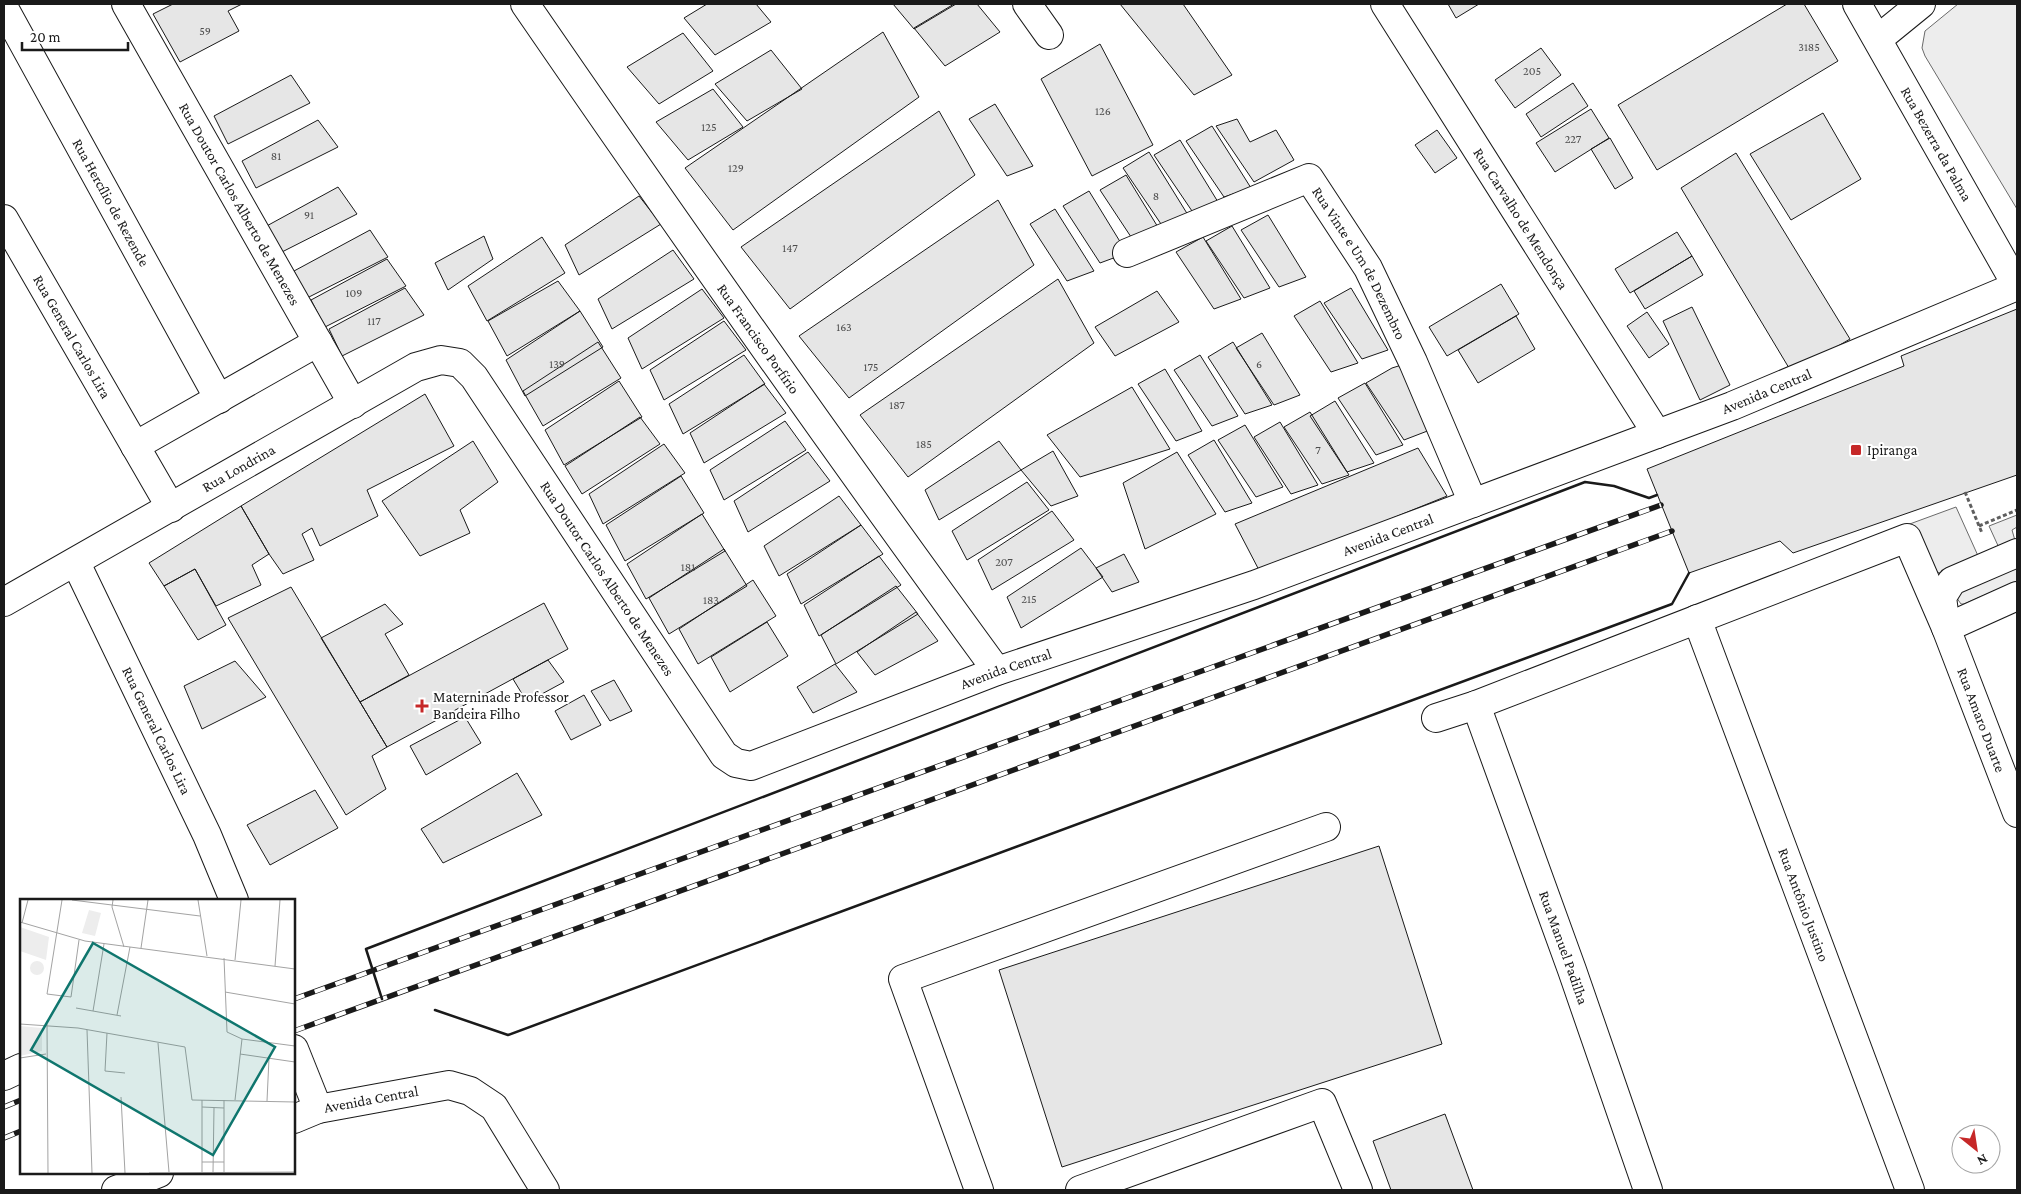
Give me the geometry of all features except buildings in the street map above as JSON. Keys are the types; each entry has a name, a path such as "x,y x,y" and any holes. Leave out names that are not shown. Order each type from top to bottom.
{"street":[{"name":"Rua Doutor Carlos Alberto de Menezes","path":"126,4 353,404"},
{"name":"Rua Francisco Porfírio","path":"524,4 656,195 884,517 996,670"},
{"path":"1027,4 1049,35"},
{"name":"Rua Carvalho de Mendonça","path":"1385,4 1657,434"},
{"name":"Rua Bezerra da Palma","path":"1857,4 2017,286"},
{"path":"1878,39 1921,4"},
{"name":"Rua Hercílio de Rezende","path":"4,8 219,399"},
{"name":"Rua Vinte e Um de Dezembro","path":"1127,253 1309,178 1368,268 1413,362 1473,503"},
{"name":"Rua General Carlos Lira","path":"4,219 171,508"},
{"name":"Avenida Central","path":"751,766 996,670 1254,585 1732,406 2017,286"},
{"path":"135,446 318,342"},
{"name":"Rua Londrina","path":"4,602 76,563 416,367 441,360 460,363 474,377"},
{"name":"Rua Doutor Carlos Alberto de Menezes","path":"474,377 724,755 736,764 751,766"},
{"path":"1436,718 1476,705 1906,538 1946,628"},
{"path":"1946,628 1942,597 1946,587 1952,581 2017,553"},
{"name":"Rua General Carlos Lira","path":"76,563 207,835 234,899"},
{"path":"1946,628 2017,596"},
{"name":"Rua Antônio Justino","path":"1697,619 1910,1190"},
{"name":"Rua Amaro Duarte","path":"1946,628 2017,813"},
{"name":"Rua Manuel Padilha","path":"1476,705 1572,970 1648,1190"},
{"path":"979,1190 903,979 1326,827"},
{"path":"295,1054 306,1114"},
{"path":"4,1076 20,1068"},
{"name":"Avenida Central","path":"306,1114 449,1086 470,1091 494,1107 545,1190"},
{"path":"1080,1190 1322,1103 1358,1190"},
{"path":"116,1190 156,1174"}],"path":[{"path":"1965,492 1979,526 2017,510"}],"shaded area":[{"path":"1958,4 2017,4 2017,209 1922,48 1925,31"},
{"path":"1956,507 1979,558 1941,573 1932,571 1907,525"},
{"path":"2017,515 2017,527 2012,530 2016,544 2000,550 1989,526"},
{"path":"2017,563 2017,581 1964,604 1961,604 1954,594"}],"railway":[{"path":"295,999 1661,505"},
{"path":"295,1031 1672,531"},
{"path":"4,1107 20,1100"},
{"path":"4,1138 20,1131"}],"wall":[{"path":"382,999 366,949 1585,482 1614,486 1649,498 1657,495"},
{"path":"435,1010 508,1035 1672,604 1689,573"}],"place":[{"name":"Ipiranga","path":"1856,450"},
{"name":"Materninade Professor Bandeira Filho","path":"422,706"}]}
